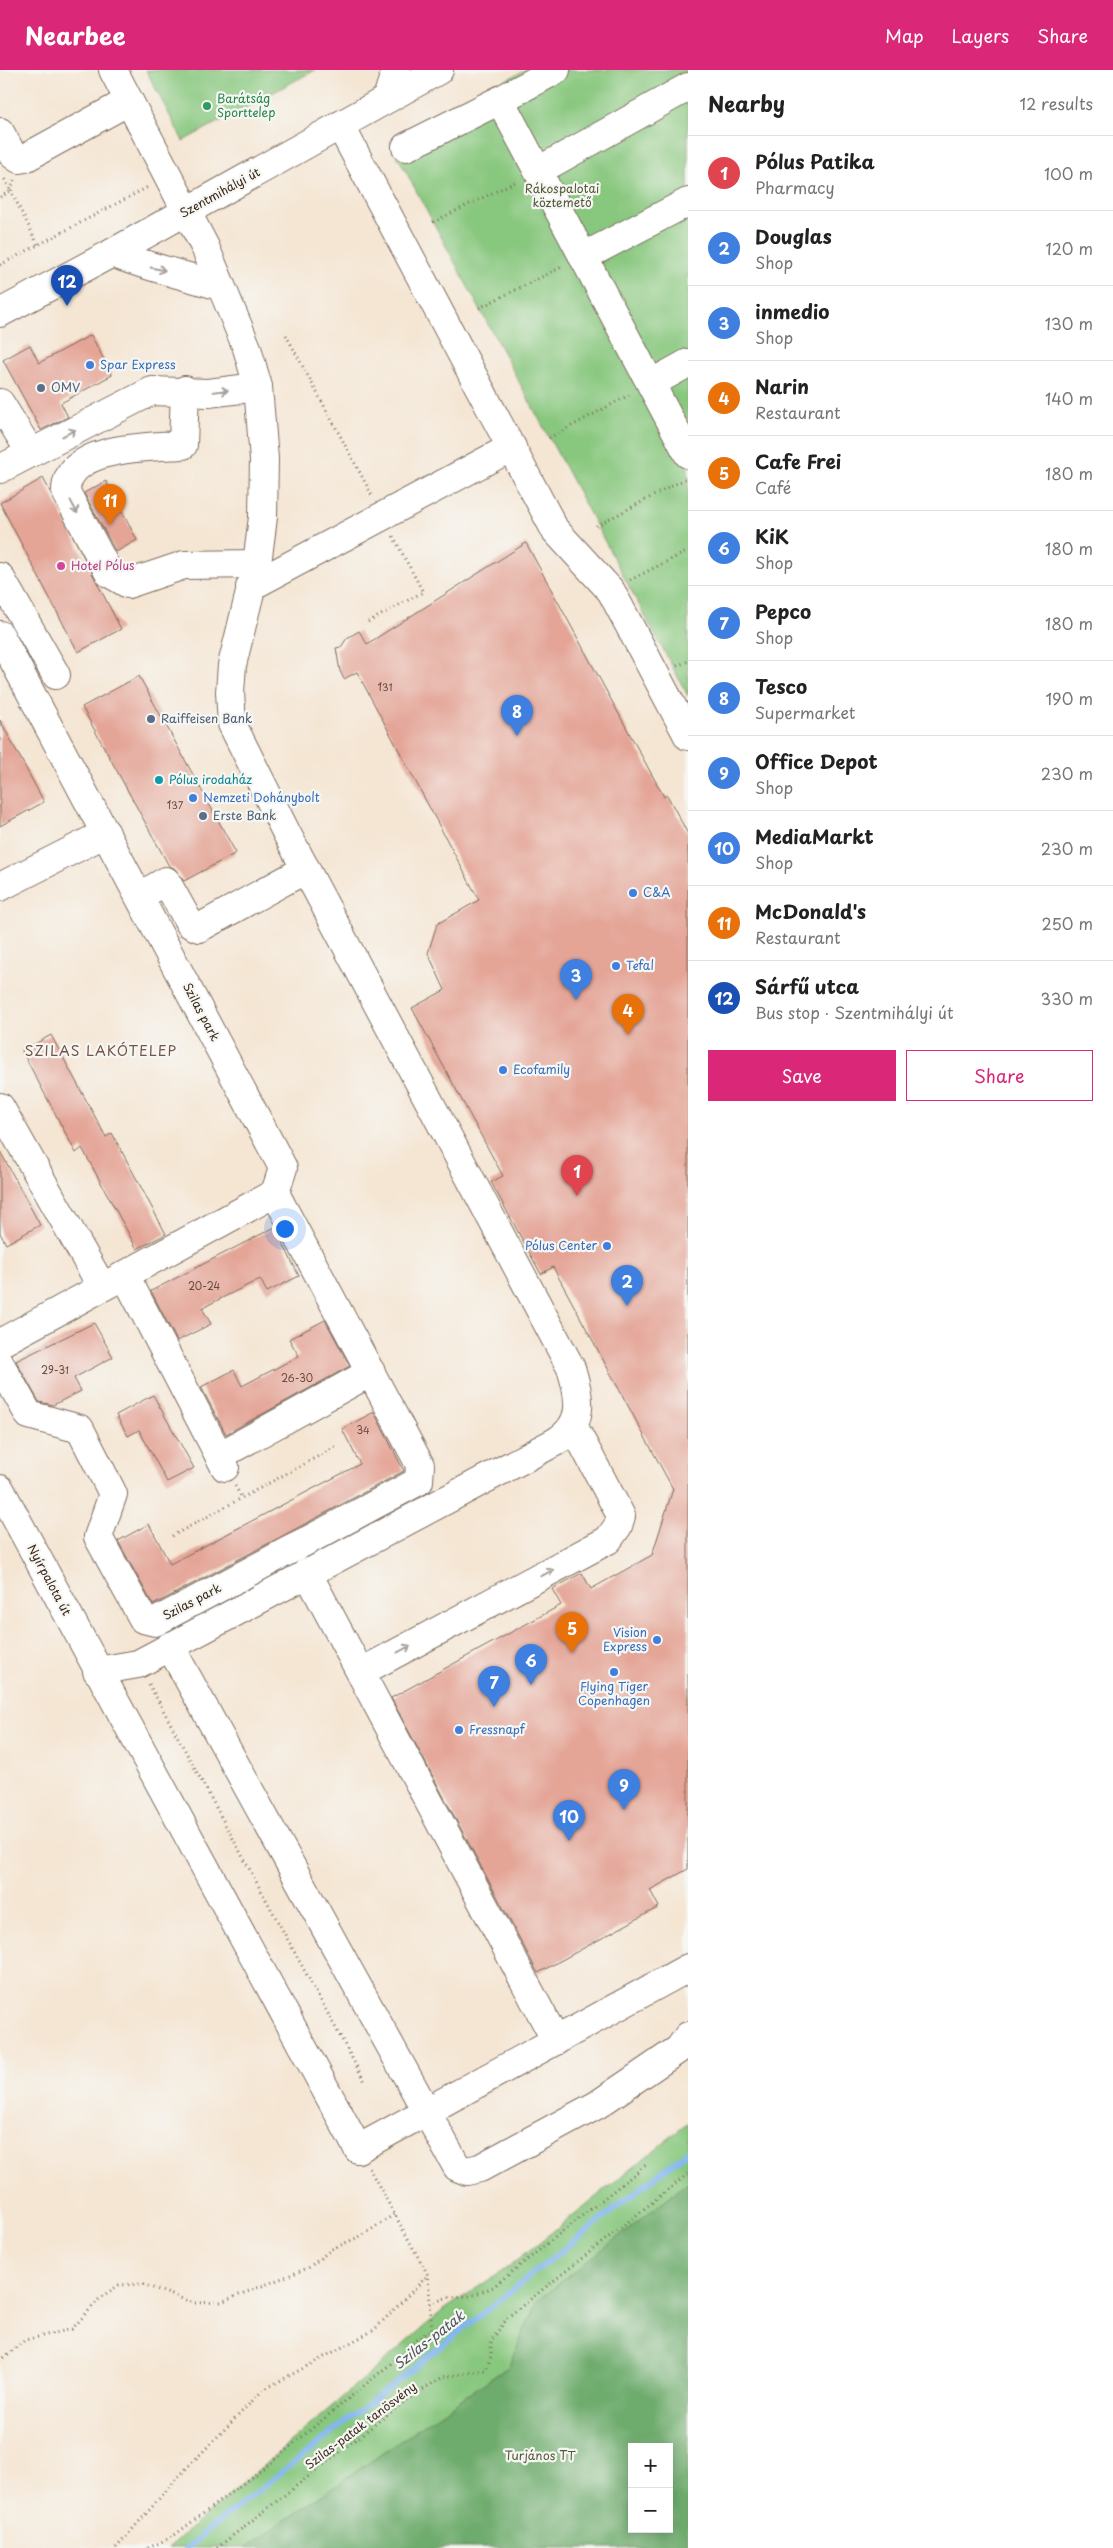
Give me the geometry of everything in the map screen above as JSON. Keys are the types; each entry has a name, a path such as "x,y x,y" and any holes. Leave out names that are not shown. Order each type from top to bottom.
{"street":[{"path":"97,1671 152,1656 307,1572 556,1442 566,1436 574,1427 578,1411 577,1389 570,1368 306,869 232,724 230,692 232,665 262,539 264,459 258,387 247,348 205,247 113,70"},
{"path":"387,98 396,70"},
{"name":"Szentmihályi út","path":"0,313 112,253 439,70"},
{"path":"406,147 556,70"},
{"path":"538,170 688,87"},
{"path":"500,100 582,257 652,383 688,454"},
{"path":"10,164 25,158 129,101"},
{"path":"340,125 555,530 611,591 688,736"},
{"path":"0,132 12,154 10,164"},
{"path":"582,257 688,202"},
{"path":"112,253 149,268 180,274 220,286"},
{"path":"652,383 688,363"},
{"path":"0,469 152,390 185,390 208,393 258,387"},
{"path":"185,390 183,445 129,448 104,452 78,467 70,475 66,485 66,492 109,573 128,584 139,582 173,567 206,563 254,575 383,516 512,447"},
{"path":"0,403 31,453"},
{"path":"0,577 56,675"},
{"name":"Szilas park","path":"0,634 140,896 371,1372 420,1465 419,1481 155,1622 143,1618 98,1536 114,1494 80,1429 30,1415 0,1364"},
{"path":"0,887 106,833"},
{"path":"140,896 166,881 190,924 198,928 306,869"},
{"path":"0,1107 114,1281 222,1461 371,1372"},
{"path":"0,1343 114,1281 279,1181"},
{"path":"360,1672 608,1540 618,1526 621,1516 612,1495 574,1427"},
{"name":"Nyírpalota út","path":"0,1489 97,1671 358,2148"},
{"path":"307,1572 556,2041"},
{"path":"152,1656 426,2112 457,2167 467,2172 480,2168 597,2105 679,2049 688,2036"},
{"path":"358,2148 688,1968"}],"path":[{"path":"10,164 11,191"},
{"path":"10,164 11,191 38,245"},
{"path":"433,222 538,170"},
{"path":"0,265 169,176"},
{"path":"0,197 11,191"},
{"path":"479,308 582,257"},
{"path":"286,336 423,592 368,622"},
{"path":"549,438 652,383"},
{"path":"596,526 688,478"},
{"path":"627,582 688,551"},
{"path":"673,668 688,661"},
{"path":"172,1536 337,1446"},
{"path":"152,1656 366,2082"},
{"path":"148,2548 172,2537 270,2463 405,2352 416,2340 432,2330 428,2276 358,2148"},
{"path":"430,2304 448,2297 471,2296 493,2287 647,2164"},
{"name":"Szilas-patak tanösvény","path":"217,2548 406,2400 443,2377 486,2370 491,2356 491,2341 508,2317 688,2174"},
{"path":"0,2361 25,2340 72,2329 101,2297 120,2285 142,2284 194,2303 220,2302 308,2268 332,2249 363,2235 394,2214"},
{"path":"116,2548 180,2475 263,2390 374,2330 428,2276"}],"green space":[{"name":"Barátság Sporttelep","path":"146,70 315,70 183,141"},
{"name":"Rákospalotai köztemető","path":"525,70 688,70 688,696 390,142"},
{"path":"688,2123 688,2182 538,2300 508,2367 245,2548 168,2548 441,2312 511,2265"},
{"name":"Turjános TT","path":"688,2182 688,2548 245,2548 508,2367 538,2300"}],"building":[{"name":"OMV","path":"91,335 112,375 61,403 68,417 41,430 3,360 30,345 39,363"},
{"name":"Hotel Pólus","path":"43,478 121,629 78,652 0,503"},
{"path":"106,481 137,540 116,552 84,493"},
{"name":"Pólus Center","path":"526,543 664,797 667,795 688,834 688,1869 650,1890 659,1907 538,1973 391,1698 561,1605 552,1589 582,1573 591,1589 652,1555 673,1489 553,1267 541,1274 491,1182 503,1176 412,1008 445,990 428,953 437,924 479,900 357,672 344,679 340,671 336,648 341,647 347,638 359,631 367,644"},
{"name":"Pólus irodaház","path":"139,676 236,853 184,881 174,868 169,866 82,707"},
{"path":"0,720 44,802 0,826"},
{"path":"51,1035 106,1137 112,1133 166,1234 137,1249 82,1148 76,1153 22,1051"},
{"path":"0,1151 40,1225 6,1244 0,1233"},
{"path":"275,1227 299,1276 267,1292 260,1279 202,1308 211,1324 177,1341 151,1291"},
{"path":"325,1320 350,1366 226,1434 201,1387 234,1370 242,1386 299,1356 289,1339"},
{"path":"94,1323 113,1357 74,1378 81,1391 53,1405 39,1402 16,1361"},
{"path":"153,1395 194,1468 167,1482 139,1430 128,1436 116,1415"},
{"path":"374,1412 404,1471 153,1605 118,1541 149,1524 170,1564 360,1464 342,1429"}],"waterway":[{"name":"Szilas-patak","path":"186,2548 688,2151"}],"place":[{"name":"Barátság Sporttelep","path":"207,106"},
{"name":"Sárfű utca","path":"67,306"},
{"name":"Spar Express","path":"90,365"},
{"name":"OMV","path":"41,388"},
{"name":"McDonald's","path":"110,525"},
{"name":"Hotel Pólus","path":"61,566"},
{"name":"Raiffeisen Bank","path":"151,719"},
{"name":"Tesco","path":"517,736"},
{"name":"Pólus irodaház","path":"159,780"},
{"name":"Nemzeti Dohánybolt","path":"193,798"},
{"name":"Erste Bank","path":"203,816"},
{"name":"C&A","path":"633,893"},
{"name":"Tefal","path":"616,966"},
{"name":"inmedio","path":"576,1000"},
{"name":"Narin","path":"628,1035"},
{"name":"Ecofamily","path":"503,1070"},
{"name":"Pólus Patika","path":"577,1196"},
{"name":"Pólus Center","path":"607,1246"},
{"name":"Douglas","path":"627,1306"},
{"name":"Vision Express","path":"657,1640"},
{"name":"Cafe Frei","path":"572,1653"},
{"name":"Flying Tiger Copenhagen","path":"614,1672"},
{"name":"KiK","path":"531,1685"},
{"name":"Pepco","path":"494,1707"},
{"name":"Fressnapf","path":"459,1730"},
{"name":"Office Depot","path":"624,1810"},
{"name":"MediaMarkt","path":"569,1841"}],"district":[{"name":"SZILAS LAKÓTELEP","path":"101,1051"}]}
